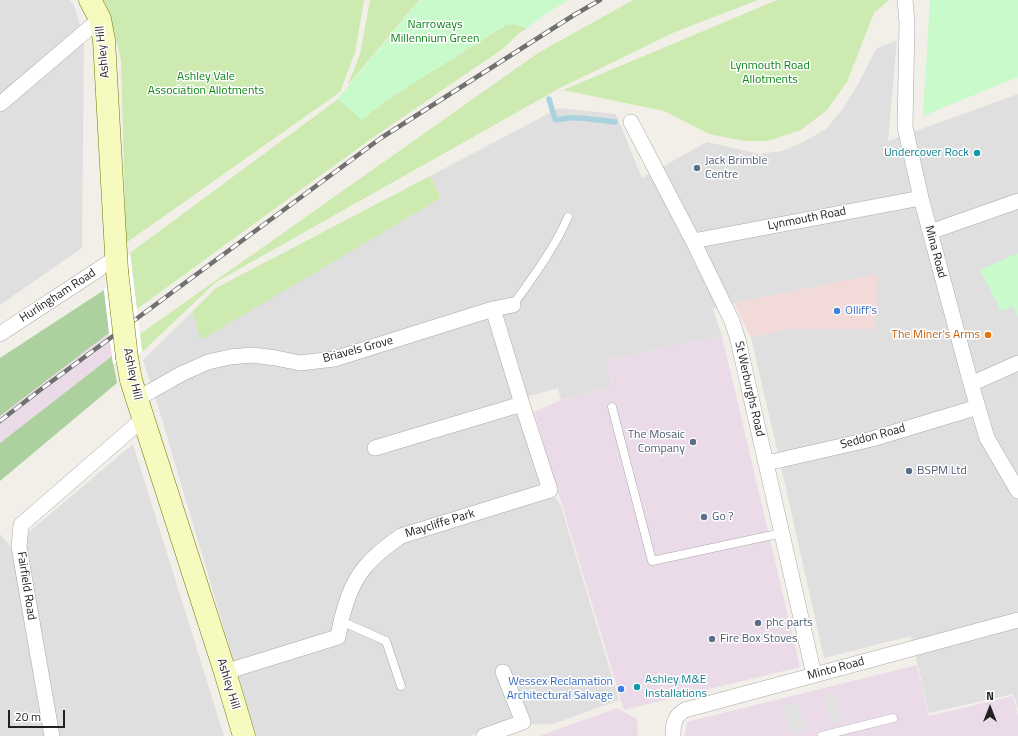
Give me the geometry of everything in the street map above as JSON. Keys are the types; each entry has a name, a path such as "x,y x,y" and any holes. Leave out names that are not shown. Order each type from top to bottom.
{"main road":[{"name":"Ashley Hill","path":"90,0 100,19 104,40 117,265 131,380 225,672 244,736"}],"street":[{"name":"Mina Road","path":"905,0 907,23 905,127 921,198 970,384 987,438 1018,491"},
{"path":"0,104 100,19"},
{"name":"St Werburghs Road","path":"631,122 694,241 734,327 767,463 814,675"},
{"name":"Lynmouth Road","path":"694,241 921,198"},
{"path":"930,232 1018,201"},
{"name":"Hurlingham Road","path":"0,334 117,265"},
{"name":"Briavels Grove","path":"140,409 181,374 208,362 230,357 252,355 300,363 334,359 493,309 513,305"},
{"path":"375,448 522,404 493,309"},
{"path":"970,384 1018,363"},
{"name":"Maycliffe Park","path":"225,672 338,637 347,600 357,579 365,568 388,545 401,536 550,490 522,404"},
{"name":"Seddon Road","path":"767,463 872,439 978,407"},
{"name":"Fairfield Road","path":"52,736 19,547 21,525 140,409"},
{"name":"Minto Road","path":"673,736 674,722 678,714 685,710 1018,620"},
{"path":"484,736 523,722 503,672"}],"lane":[{"path":"513,305 545,259 563,230 568,217"},
{"path":"612,407 652,561 782,533"},
{"path":"341,621 386,641 401,686"},
{"path":"822,736 893,718"}],"shaded area":[{"path":"0,0 70,0 74,5 84,39 82,248 0,305"},
{"path":"897,40 888,141 1018,94 1018,709 1013,694 929,713 911,636 824,658 751,338 785,329 876,329 854,279 734,303 713,309 722,336 607,360 612,387 561,400 558,388 515,400 540,474 561,506 619,700 553,724 499,725 469,736 256,736 143,360 192,312 201,339 441,198 430,176 559,108 616,114 642,178 707,142 760,154 782,151 803,142 826,129 842,110 857,86 876,49"},
{"path":"877,274 876,329 785,329 751,338 734,303"},
{"path":"109,333 112,356 0,443 0,416"},
{"path":"722,336 800,667 624,710 534,412 561,400 612,387 607,360"},
{"path":"133,444 224,736 0,736 0,534 11,547"},
{"path":"917,665 929,716 1013,696 1018,716 1018,736 685,736 687,722"},
{"path":"835,692 842,721 831,724 824,695"},
{"path":"799,703 806,731 790,733 783,706"},
{"path":"617,708 637,719 638,736 539,736"}],"green space":[{"name":"Ashley Vale Association Allotments","path":"102,0 364,0 355,53 340,92 126,243 121,60 110,16"},
{"path":"370,0 419,0 348,84 360,54"},
{"path":"420,0 388,99 506,25 513,24 527,28 518,34 504,48 368,141 137,309 130,253 338,99"},
{"name":"Narroways Millennium Green","path":"420,0 569,0 547,13 527,28 513,24 506,25 388,99 362,120 338,99"},
{"path":"633,0 758,0 675,32 560,88 216,282 142,352 140,334 538,53"},
{"name":"Lynmouth Road Allotments","path":"777,0 889,0 874,13 847,82 827,110 801,130 768,141 744,141 709,134 664,111 563,90"},
{"path":"930,0 1018,0 1018,77 923,116"},
{"path":"430,176 441,198 201,340 192,312 216,288"},
{"path":"1018,253 1018,317 1013,306 1001,311 980,270"},
{"path":"104,290 109,333 0,416 0,358"},
{"path":"112,356 117,383 0,481 0,443"}],"pier":[{"path":"130,253 142,352 113,364 104,290"}],"waterway":[{"path":"549,99 555,119 557,120 578,118 615,122"}],"railway":[{"path":"0,421 381,138 600,0"}],"place":[{"name":"Undercover Rock","path":"977,153"},
{"name":"Jack Brimble Centre","path":"697,168"},
{"name":"Olliff's","path":"837,311"},
{"name":"The Miner's Arms","path":"988,335"},
{"name":"The Mosaic Company","path":"693,442"},
{"name":"BSPM Ltd","path":"909,471"},
{"name":"Go ?","path":"704,517"},
{"name":"phc parts","path":"758,623"},
{"name":"Fire Box Stoves","path":"712,639"},
{"name":"Ashley M&E Installations","path":"637,687"},
{"name":"Wessex Reclamation Architectural Salvage","path":"621,689"}]}
